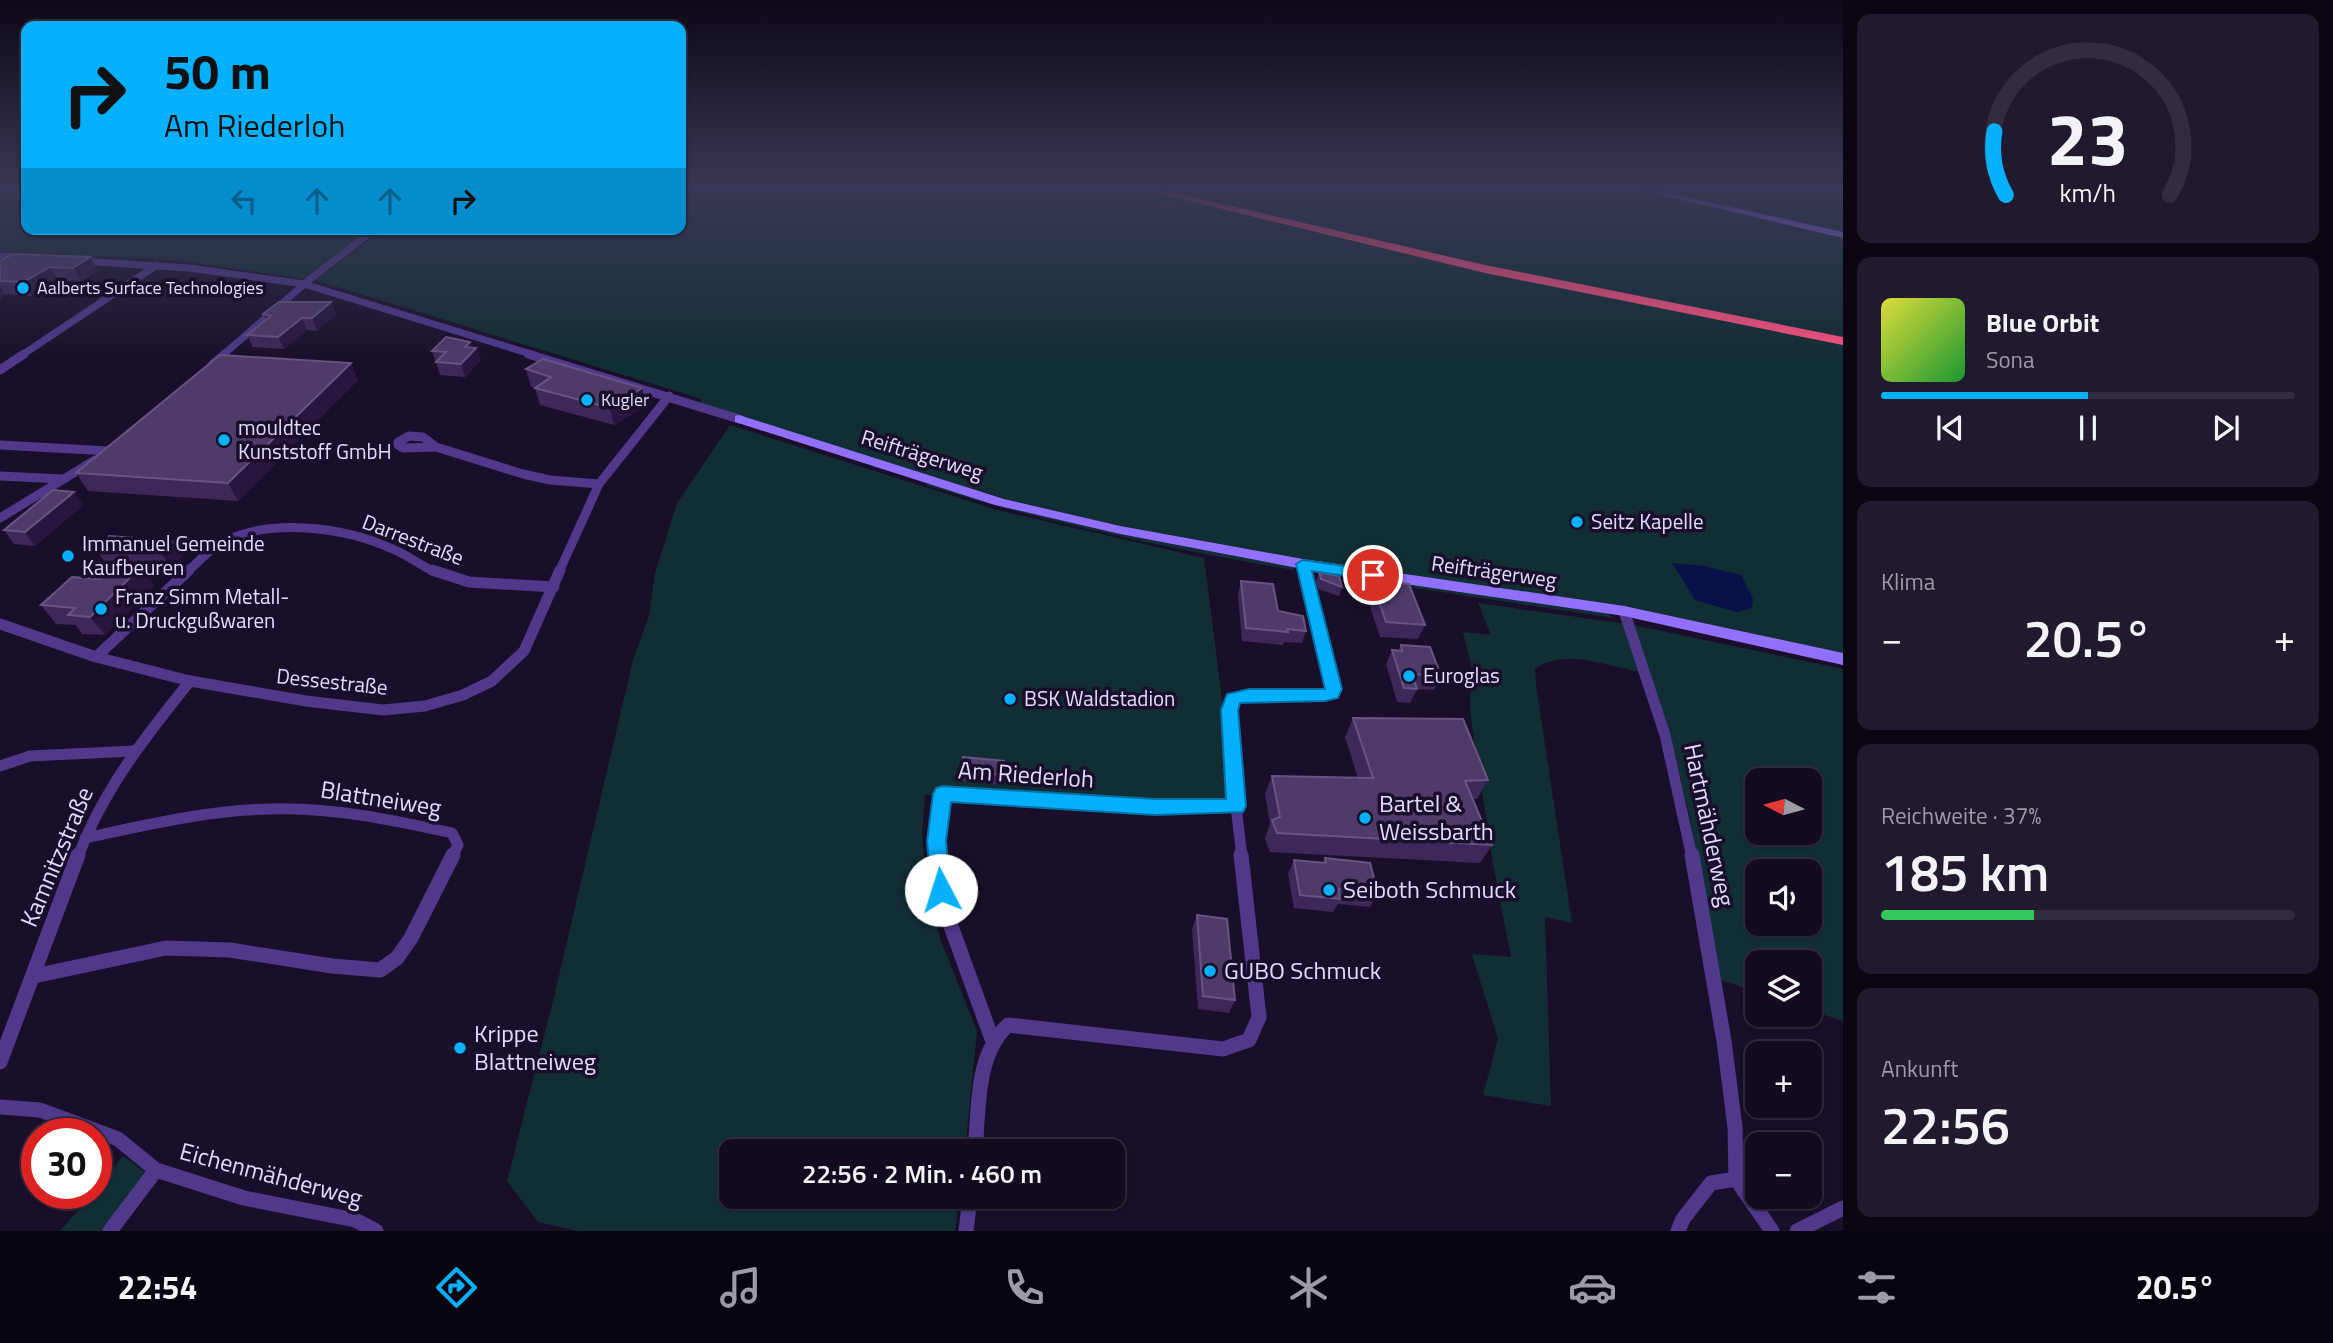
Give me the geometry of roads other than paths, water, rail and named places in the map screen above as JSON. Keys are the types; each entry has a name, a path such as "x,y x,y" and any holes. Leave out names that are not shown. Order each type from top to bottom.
{"highway":[{"path":"1394,247 1485,269 1843,341"}],"street":[{"path":"204,372 306,282 351,247"},
{"path":"2,258 33,258"},
{"name":"Reifträgerweg","path":"72,260 157,265 306,282 1000,502 1163,540 1303,564 1624,611 1843,659"},
{"path":"0,370 157,265"},
{"name":"Dessestraße","path":"0,624 96,657 190,681 306,701 383,709 425,706 463,695 492,681 508,669 524,651 599,484 669,396"},
{"path":"0,445 113,447 0,518"},
{"path":"436,447 523,474 550,480 599,484"},
{"path":"0,476 63,479"},
{"path":"0,508 16,509"},
{"name":"Darrestraße","path":"96,657 213,548 234,537 260,529 340,533 396,550 423,567 460,580 554,587"},
{"path":"976,1139 985,1063 992,1039 998,1030 1008,1025 1223,1049 1250,1040 1259,1017 1236,806 1229,710 1233,698 1249,695 1332,694 1303,564"},
{"name":"Hartmähderweg","path":"1624,611 1668,746 1690,844 1724,1041 1735,1127 1736,1179"},
{"name":"Kamnitzstraße","path":"0,1062 85,838 109,789 134,751 190,681"},
{"name":"Kamnitzstraße","path":"0,766 30,756 134,751"},
{"name":"Am Riederloh","path":"992,1039 952,937 941,890 937,841 942,794 1155,807 1236,806"},
{"name":"Blattneiweg","path":"34,976 166,948 230,950 332,966 380,970 397,958 411,938 458,845 452,833 350,814 298,809 230,812 168,820 85,838"},
{"name":"Eichenmähderweg","path":"0,1107 40,1110 118,1139 156,1170 244,1198 355,1220 376,1231"},
{"path":"110,1231 156,1170"},
{"path":"1678,1231 1711,1183 1736,1179 1772,1231"},
{"path":"1797,1231 1843,1208"},
{"path":"966,1231 969,1209"}],"place":[{"name":"Aalberts Surface Technologies","path":"23,288"},
{"name":"Kugler","path":"587,400"},
{"name":"mouldtec Kunststoff GmbH","path":"224,440"},
{"name":"Seitz Kapelle","path":"1577,522"},
{"name":"Immanuel Gemeinde Kaufbeuren","path":"68,556"},
{"name":"Franz Simm Metall- u. Druckgußwaren","path":"101,609"},
{"name":"Euroglas","path":"1409,676"},
{"name":"BSK Waldstadion","path":"1010,699"},
{"name":"Bartel & Weissbarth","path":"1365,818"},
{"name":"Seiboth Schmuck","path":"1329,890"},
{"name":"GUBO Schmuck","path":"1210,971"},
{"name":"Krippe Blattneiweg","path":"460,1048"}]}
